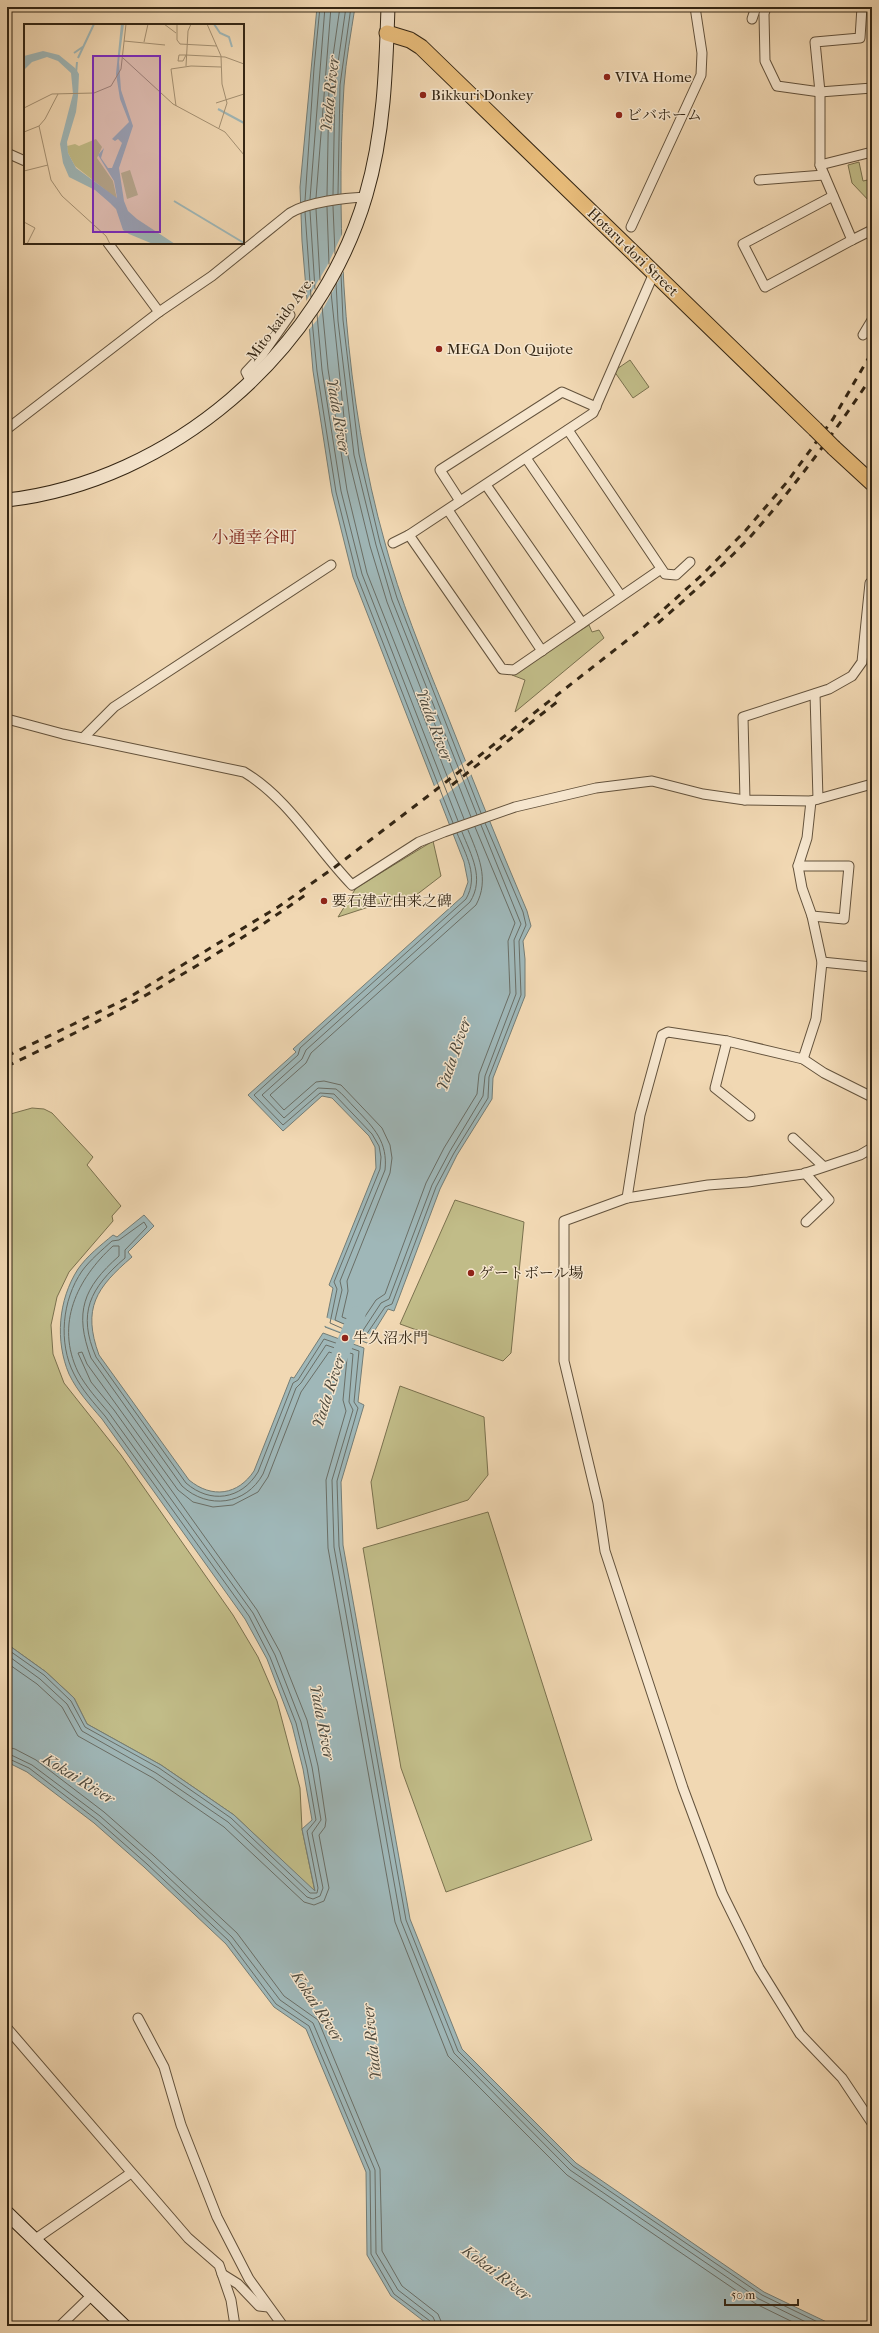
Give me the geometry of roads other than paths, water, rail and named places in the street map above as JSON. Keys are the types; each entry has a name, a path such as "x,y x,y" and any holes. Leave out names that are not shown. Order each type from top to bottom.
{"main road":[{"name":"Mito-kaido Ave.","path":"7,500 41,494 83,482 142,457 174,440 251,382 285,345 314,306 332,276 353,232 366,197 379,130 388,7"},
{"name":"Hotaru-dori Street","path":"387,33 410,40 421,47 834,448 872,483"},
{"path":"7,2213 124,2326"}],"street":[{"path":"631,227 701,75 702,53 695,7"},
{"path":"752,20 756,7"},
{"path":"766,7 764,14 765,61 777,86 820,92 872,88"},
{"path":"852,240 820,165 820,92 815,42 860,38 862,7"},
{"path":"820,165 872,152"},
{"path":"7,153 24,161"},
{"path":"759,180 824,175"},
{"path":"833,196 743,244 765,287 872,230"},
{"path":"7,429 159,312 212,276 298,208 349,197 366,197"},
{"path":"109,244 159,312"},
{"path":"393,543 409,535 448,510 588,418 596,407 654,273"},
{"path":"251,382 246,372 262,355 290,315"},
{"path":"863,335 872,320"},
{"path":"460,502 440,470 562,392 596,407"},
{"path":"568,430 665,574 676,575 690,562"},
{"path":"526,458 621,596"},
{"path":"486,485 582,623"},
{"path":"448,510 542,651"},
{"path":"409,535 502,669 514,670 661,569"},
{"path":"83,738 114,707 331,565"},
{"path":"745,800 743,717 829,689 852,676 862,662 870,583 872,584"},
{"path":"803,1058 816,1019 822,962 812,916 802,888 798,866 808,838 814,800 815,694"},
{"path":"7,719 83,738 244,772 268,788 352,885 419,842 495,813 568,794 635,782 652,781 703,794 745,800 814,800 872,784"},
{"path":"798,866 849,866 844,919 812,916"},
{"path":"822,962 872,967"},
{"path":"627,1198 640,1115 662,1035 668,1032 727,1042 803,1058 824,1073 872,1097"},
{"path":"727,1042 715,1088 750,1116"},
{"path":"793,1138 823,1166"},
{"path":"872,1148 860,1156 823,1166 805,1173 748,1182 708,1185 627,1198 564,1222 564,1361 598,1503 605,1551 683,1788 722,1893 759,1968 800,2034 842,2078 872,2123"},
{"path":"805,1173 829,1200 806,1222"},
{"path":"138,2018 164,2067 181,2125 217,2217 249,2279 283,2326"},
{"path":"7,2028 188,2238 219,2265 231,2300 235,2326"},
{"path":"34,2240 131,2173"},
{"path":"222,2274 238,2284 259,2306 268,2307"},
{"path":"60,2326 92,2295"}],"water":[{"path":"317,7 355,7 344,86 341,199 342,258 352,375 360,433 371,489 397,585 412,626 527,911 531,926 523,941 525,959 525,996 493,1078 492,1099 457,1155 440,1189 394,1311 388,1309 367,1343 325,1327 333,1288 329,1285 376,1168 375,1147 369,1136 332,1098 322,1096 283,1131 248,1095 296,1052 293,1049 463,896 468,882 464,862 353,577 332,493 313,371 302,241 300,187"},
{"name":"Kokai River","path":"144,1215 154,1226 128,1252 132,1257 109,1279 101,1289 92,1312 94,1339 99,1355 189,1480 198,1486 215,1492 224,1492 240,1485 248,1479 254,1471 291,1377 294,1378 323,1333 364,1348 358,1402 364,1405 341,1482 343,1545 410,1919 462,2049 576,2163 764,2292 835,2326 430,2326 391,2296 367,2255 366,2172 306,2029 274,2007 226,1944 144,1867 94,1823 27,1772 7,1762 7,1644 46,1672 74,1698 87,1724 161,1765 234,1815 315,1891 302,1829 312,1820 303,1769 292,1725 267,1659 245,1619 102,1419 84,1398 69,1374 65,1361 60,1334 63,1307 71,1281 78,1269 94,1251 113,1235 117,1237"}],"waterway":[{"name":"Yada River","path":"337,1362 357,1315"}],"railway":[{"path":"7,1056 128,998 278,907 335,867 428,796 644,627 703,574 746,530 787,482 833,419 872,352"},
{"path":"658,623 717,570 751,536 814,458 844,418 872,376"},
{"path":"452,785 557,702"},
{"path":"7,1066 85,1028 162,986 236,941 308,893"}],"place":[{"name":"VIVA Home","path":"607,77"},
{"name":"Bikkuri Donkey","path":"423,95"},
{"name":"ビバホーム","path":"619,115"},
{"name":"MEGA Don Quijote","path":"439,349"},
{"name":"要石建立由来之碑","path":"324,901"},
{"name":"ゲートボール場","path":"471,1273"},
{"name":"牛久沼水門","path":"345,1338"}],"district":[{"name":"小通幸谷町","path":"254,537"}]}
